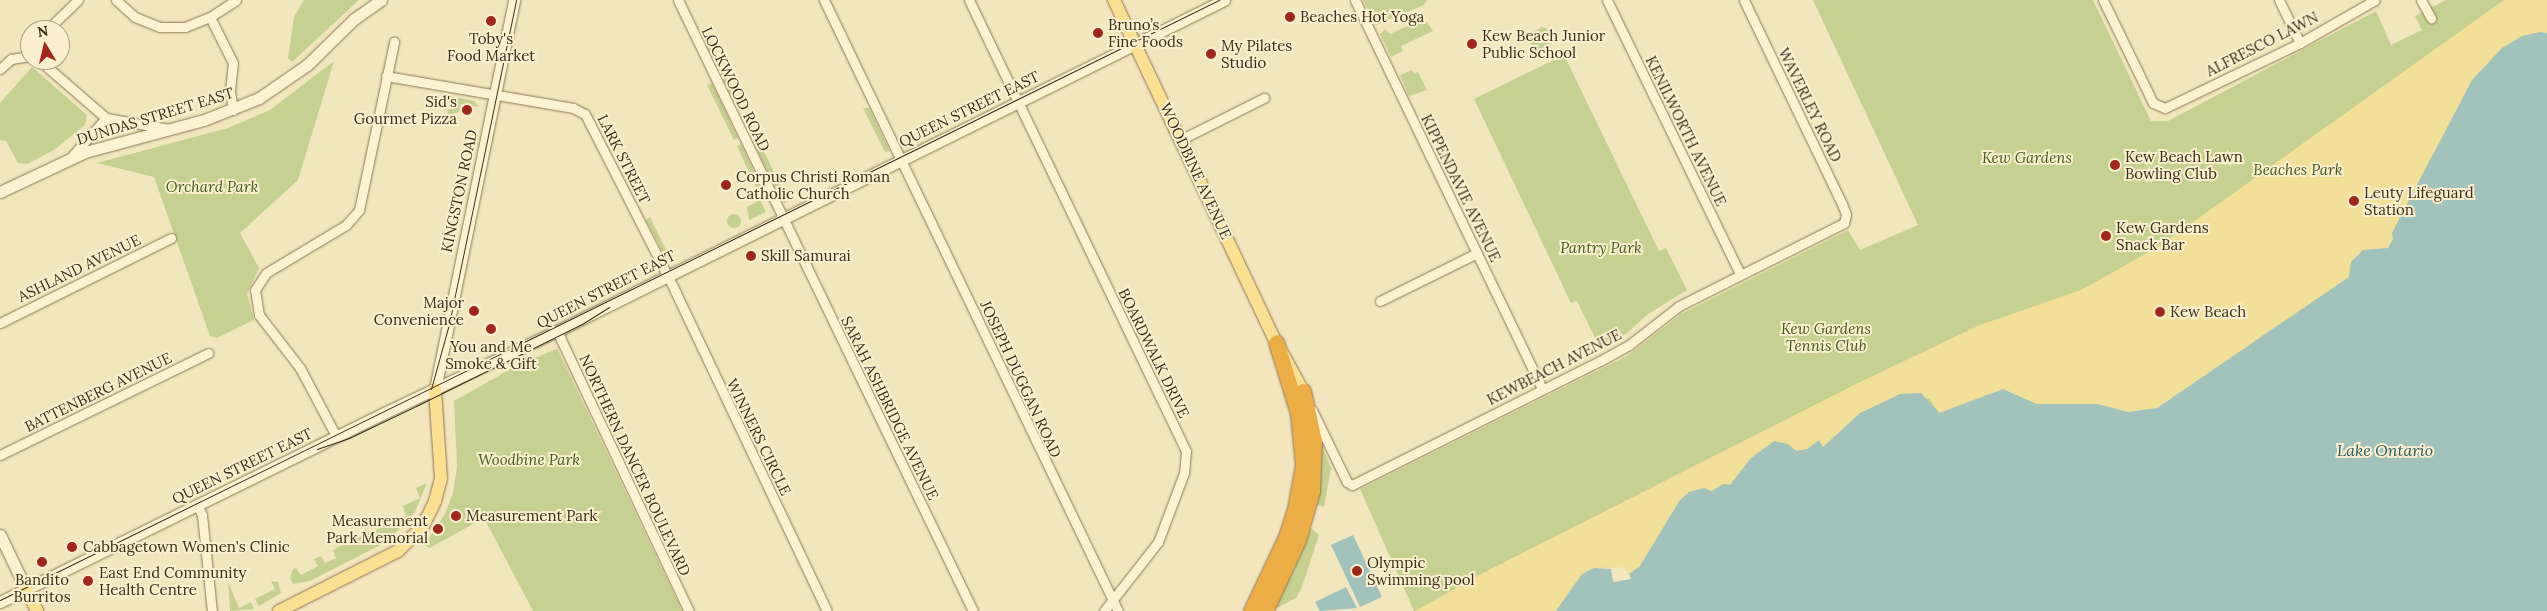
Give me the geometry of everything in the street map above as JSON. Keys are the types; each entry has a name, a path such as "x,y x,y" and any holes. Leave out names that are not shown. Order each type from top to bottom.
{"highway":[{"name":"WOODBINE AVENUE","path":"1251,611 1270,574 1295,509 1302,465 1298,413 1276,342"},
{"path":"1265,611 1298,540 1312,491 1314,441 1303,391"}],"main road":[{"name":"DUNDAS STREET EAST","path":"0,192 72,156 233,110 290,78 354,19 381,0"},
{"name":"KINGSTON ROAD","path":"434,389 514,0"},
{"name":"WOODBINE AVENUE","path":"1114,0 1182,139 1276,342 1303,391"},
{"name":"QUEEN STREET EAST","path":"0,602 336,436 557,331 783,216 1224,0"},
{"path":"279,611 398,551 423,526 435,501 441,478 434,389"},
{"path":"0,535 37,611"}],"street":[{"path":"57,20 78,0"},
{"path":"116,0 135,16 160,27 186,27 210,17 236,0"},
{"name":"LOCKWOOD ROAD","path":"678,0 783,216"},
{"name":"JOSEPH DUGGAN ROAD","path":"824,0 1118,611"},
{"name":"BOARDWALK DRIVE","path":"969,0 1186,451 1184,473 1158,542 1145,562 1104,611"},
{"name":"KIPPENDAVIE AVENUE","path":"1355,0 1542,388"},
{"name":"KENILWORTH AVENUE","path":"1607,0 1740,274"},
{"name":"WAVERLEY ROAD","path":"1744,0 1842,204 1846,214 1844,223"},
{"name":"ALFRESCO LAWN","path":"2104,0 2152,103 2165,108 2300,43 2374,0"},
{"path":"2279,0 2300,43"},
{"path":"2422,0 2431,18"},
{"path":"210,17 233,63 230,92 233,110"},
{"path":"336,436 300,368 258,315 255,290 266,273 354,220 359,210 394,42"},
{"path":"0,69 11,59 20,58"},
{"path":"51,70 106,118 170,129"},
{"path":"386,76 494,96"},
{"name":"LARK STREET","path":"494,96 573,108 585,114 667,274"},
{"path":"1182,139 1264,98"},
{"path":"72,156 106,118"},
{"name":"SARAH ASHBRIDGE AVENUE","path":"783,216 973,611"},
{"name":"KEWBEACH AVENUE","path":"1352,485 1615,353 1679,306 1844,223"},
{"name":"ASHLAND AVENUE","path":"0,323 171,238"},
{"path":"1380,300 1477,253"},
{"name":"WINNERS CIRCLE","path":"667,274 827,611"},
{"name":"NORTHERN DANCER BOULEVARD","path":"557,331 689,611"},
{"name":"BATTENBERG AVENUE","path":"0,456 208,353"},
{"name":"WOODBINE AVENUE","path":"1303,391 1347,482 1352,485"},
{"path":"197,505 202,515 212,611"}],"green space":[{"path":"304,0 359,0 292,62 288,58 294,17"},
{"path":"1363,0 1427,0 1424,5 1376,25"},
{"name":"Beaches Park","path":"1813,0 2093,0 2151,121 2168,121 2376,11 2391,45 2422,30 2415,16 2446,0 2547,0 2547,33 2540,32 2402,219 2349,277 2263,339 1991,391 1945,412 1819,440 1629,574 1624,567 1594,568 1556,611 1414,611 1360,489 1627,356 1681,314 1848,230 1860,250 1918,225"},
{"path":"1424,18 1433,31 1401,46 1403,51 1391,57 1380,34 1385,29 1390,34"},
{"path":"1542,27 1549,29 1553,39 1551,44 1535,52 1527,36"},
{"path":"704,28 741,105 736,107 699,30"},
{"name":"Pantry Park","path":"1564,55 1659,251 1666,248 1687,290 1648,314 1626,334 1600,348 1577,301 1571,303 1474,99"},
{"name":"Orchard Park","path":"334,61 298,180 240,233 259,268 247,294 254,320 217,338 210,336 154,177 97,163 228,128 270,110"},
{"path":"29,70 35,70 87,115 85,125 54,150 27,164 18,163 6,141 0,140 0,103"},
{"path":"1412,70 1414,74 1418,72 1427,90 1409,96 1400,75"},
{"path":"712,83 738,138 734,140 707,85"},
{"path":"451,96 474,101 479,107 461,104 459,112 447,115"},
{"path":"863,108 869,108 890,151 885,152"},
{"path":"757,137 788,201 784,203 752,140"},
{"path":"741,144 763,190 758,192 737,146"},
{"path":"758,195 766,212 749,220 747,207 757,202 755,196"},
{"path":"731,214 737,214 741,221 737,228 731,228 727,224 727,218"},
{"path":"650,217 670,258 667,260 646,220"},
{"name":"Woodbine Park","path":"556,349 682,611 533,611 484,518 430,548 424,545 445,514 453,493 457,467 454,401 516,366"},
{"path":"1320,441 1331,468 1324,507 1317,505"},
{"path":"427,483 415,512 388,541 310,581 293,584 290,578 293,569 296,568 301,575 318,566 314,559 321,556 325,563 336,558 333,551 336,548 406,516 403,506 420,498 416,488"},
{"path":"1311,528 1319,535 1302,587 1296,598 1271,611"},
{"path":"271,581 278,582 281,593 259,606 255,599 275,589"},
{"path":"228,582 239,608 251,602 254,609 230,611"}],"sand":[{"name":"Kew Beach","path":"2504,0 2547,0 2547,33 2540,32 2431,157 2392,233 2393,239 2388,248 2363,250 2351,262 2349,277 2157,408 2127,412 2098,404 2037,404 2003,389 1945,412 1939,413 1929,398 1860,413 1823,448 1819,440 1807,449 1796,451 1788,444 1751,458 1730,485 1723,484 1712,491 1680,500 1640,566 1629,574 1624,567 1594,568 1582,574 1556,611 1415,611 1483,573 1860,382 1980,325 2081,290 2158,247"}],"water":[{"name":"Lake Ontario","path":"2540,32 2547,33 2547,611 1556,611 1582,574 1594,568 1611,569 1613,582 1631,579 1629,574 1640,566 1680,500 1689,492 1704,488 1712,491 1723,484 1730,485 1751,458 1774,441 1788,444 1796,451 1807,449 1819,440 1823,447 1860,413 1900,394 1921,393 1939,413 2003,389 2037,404 2098,404 2128,412 2157,408 2349,277 2351,262 2363,250 2388,248 2393,239 2392,233 2472,80 2502,48 2522,36"},
{"name":"Olympic Swimming pool","path":"1353,535 1382,597 1360,607 1331,545"},
{"path":"1346,587 1357,608 1320,611 1315,602"}],"tram line":[{"path":"431,389 449,324 516,0"},
{"path":"0,600 1219,0"},
{"path":"317,449 349,438 416,406 582,324 609,307"}],"place":[{"name":"Beaches Hot Yoga","path":"1290,17"},
{"name":"Toby's Food Market","path":"491,21"},
{"name":"Bruno’s Fine Foods","path":"1098,33"},
{"name":"Kew Beach Junior Public School","path":"1472,44"},
{"name":"My Pilates Studio","path":"1211,54"},
{"name":"Sid's Gourmet Pizza","path":"467,110"},
{"name":"Kew Beach Lawn Bowling Club","path":"2115,165"},
{"name":"Corpus Christi Roman Catholic Church","path":"726,185"},
{"name":"Leuty Lifeguard Station","path":"2354,201"},
{"name":"Kew Gardens Snack Bar","path":"2106,236"},
{"name":"Skill Samurai","path":"751,256"},
{"name":"Major Convenience","path":"474,311"},
{"name":"Kew Beach","path":"2160,312"},
{"name":"You and Me Smoke & Gift","path":"491,329"},
{"name":"Measurement Park","path":"456,516"},
{"name":"Measurement Park Memorial","path":"438,529"},
{"name":"Cabbagetown Women's Clinic","path":"72,547"},
{"name":"Bandito Burritos","path":"42,562"},
{"name":"Olympic Swimming pool","path":"1357,571"},
{"name":"East End Community Health Centre","path":"88,581"}],"park label":[{"name":"Kew Gardens","path":"2027,158"},
{"name":"Kew Gardens Tennis Club","path":"1826,336"}]}
